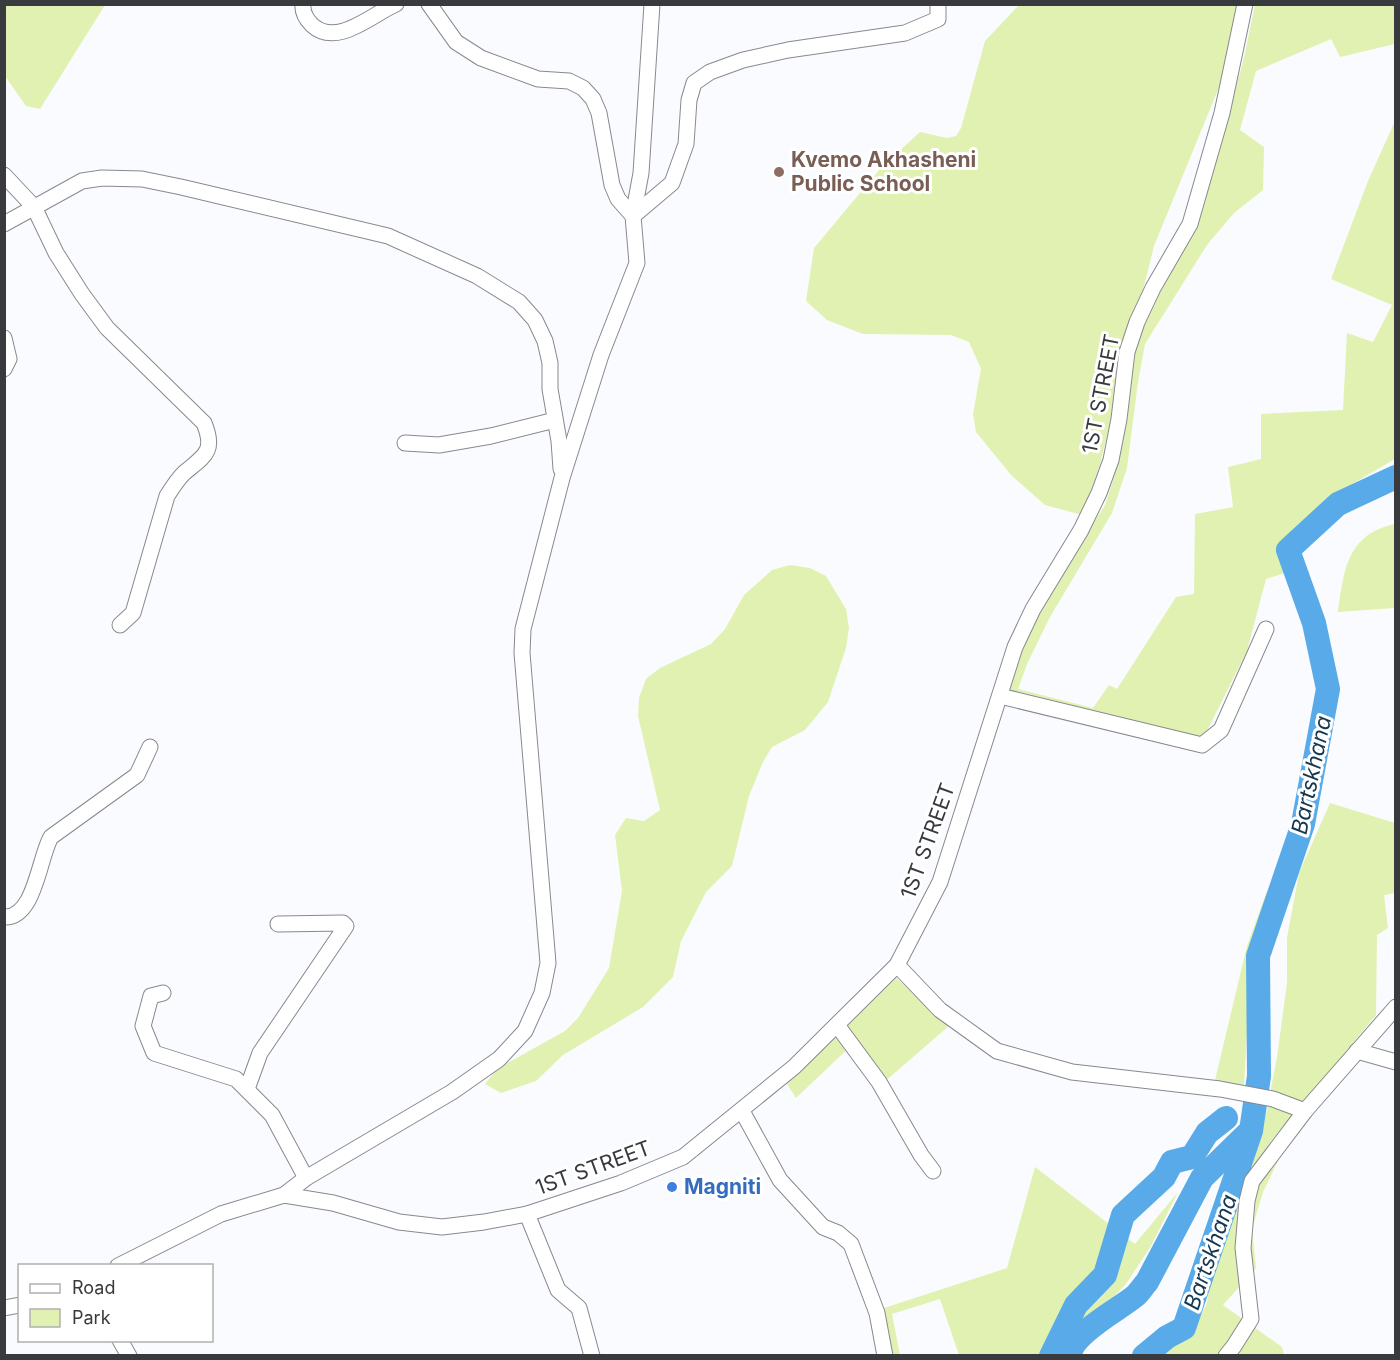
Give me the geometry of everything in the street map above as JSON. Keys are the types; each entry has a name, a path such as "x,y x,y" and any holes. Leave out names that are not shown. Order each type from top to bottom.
{"street":[{"path":"303,4 302,8 306,18 315,28 329,33 344,32 396,4"},
{"path":"429,4 456,42 481,58 538,79 569,81 583,88 593,99 599,114 612,185 618,199 633,216"},
{"path":"284,1195 306,1178 452,1092 500,1059 525,1031 542,993 548,963 522,653 523,629 562,478 601,355 637,263 633,216 641,173 652,4"},
{"path":"633,216 672,183 687,144 689,100 694,83 710,72 743,60 788,50 905,33 938,19 938,4"},
{"name":"1ST STREET","path":"122,1264 220,1214 284,1195 333,1203 399,1222 442,1227 527,1214 621,1182 683,1157 742,1111 794,1067 897,965 940,882 1015,647 1033,609 1081,530 1100,493 1111,460 1119,419 1127,352 1137,322 1153,288 1190,225 1222,113 1245,4"},
{"path":"4,175 34,207 56,253 106,328 204,423 209,434 209,444 202,460 176,482 167,496 133,613 120,625"},
{"path":"4,224 82,181 102,178 142,179 388,236 477,276 519,302 535,320 545,341 550,363 550,389 562,478"},
{"path":"4,338 9,359 4,369"},
{"path":"405,443 439,445 491,436 555,420"},
{"path":"1000,696 1202,745 1221,730 1266,629"},
{"path":"4,917 9,918 21,911 30,896 45,847 51,837 137,775 150,747"},
{"path":"246,1089 260,1053 346,926 343,923 278,924"},
{"path":"897,965 940,1010 997,1051 1072,1072 1235,1092 1273,1099 1305,1111"},
{"path":"163,993 151,996 143,1026 154,1053 236,1079 272,1115 306,1178"},
{"path":"1226,1356 1251,1319 1243,1248 1247,1201 1252,1181 1305,1111 1395,1007"},
{"path":"837,1025 879,1082 921,1155 933,1171"},
{"path":"1357,1051 1395,1062"},
{"path":"742,1111 780,1180 823,1227 838,1233 851,1244 877,1313 885,1356"},
{"path":"527,1214 558,1290 579,1308 592,1356"},
{"path":"121,1342 129,1356"}],"green space":[{"path":"4,5 105,5 40,109 26,106 5,76"},
{"path":"1019,5 1239,5 1226,70 1154,246 1100,464 1082,515 1045,505 1011,475 976,432 973,414 981,369 969,342 951,335 863,334 827,320 806,301 814,248 880,169 920,132 947,138 956,136 961,128 985,41"},
{"path":"1255,5 1395,5 1395,44 1340,57 1331,39 1256,71 1240,130 1264,147 1263,190 1234,213 1207,245 1145,344 1127,468 1112,513 1050,617 1027,664 1018,689 1093,708 1109,685 1117,689 1176,597 1194,594 1195,514 1233,507 1228,467 1261,459 1261,414 1343,410 1347,333 1373,342 1392,305 1331,279 1368,181 1395,121 1395,459 1352,484 1287,538 1281,551 1285,573 1266,579 1247,651 1203,739 1007,691 1039,607 1105,505 1117,467 1133,352 1146,317 1196,229 1243,62"},
{"path":"1395,524 1395,608 1338,612 1346,568 1357,545 1379,529"},
{"path":"790,565 810,568 826,576 846,609 849,628 846,648 828,702 805,730 772,747 763,762 749,796 732,866 706,892 681,941 673,977 643,1007 563,1055 536,1081 501,1093 485,1084 497,1069 565,1031 578,1018 609,968 622,891 615,835 626,818 644,821 660,810 638,716 639,698 646,679 660,668 711,644 725,629 744,595 772,570"},
{"path":"1330,803 1395,823 1395,893 1384,895 1388,928 1377,935 1376,1015 1268,1145 1279,1159 1263,1192 1252,1229 1256,1268 1223,1305 1282,1347 1284,1355 1162,1356 1194,1330 1207,1303 1212,1263 1228,1213 1251,1166 1263,1129 1277,1057 1287,983 1287,938 1299,873"},
{"path":"1268,888 1251,960 1244,1086 1215,1080 1247,946"},
{"path":"896,978 950,1025 883,1083 854,1043 796,1098 787,1084"},
{"path":"1035,1167 1135,1244 1178,1192 1151,1246 1126,1284 1103,1308 1071,1333 1059,1355 959,1355 940,1299 892,1314 900,1355 892,1355 884,1308 1007,1268"}],"waterway":[{"name":"Bartskhana","path":"1144,1356 1167,1337 1184,1328 1251,1131 1259,1076 1258,956 1303,824 1328,689 1314,623 1288,550 1338,504 1396,477"},
{"name":"Bartskhana","path":"1051,1356 1076,1305 1105,1275 1123,1215 1164,1177 1172,1162 1192,1157 1207,1133 1226,1118"},
{"name":"Bartskhana","path":"1070,1356 1078,1339 1140,1291 1147,1282 1202,1178 1247,1134"}],"place":[{"name":"Kvemo Akhasheni Public School","path":"779,172"},
{"name":"Magniti","path":"672,1187"}]}
